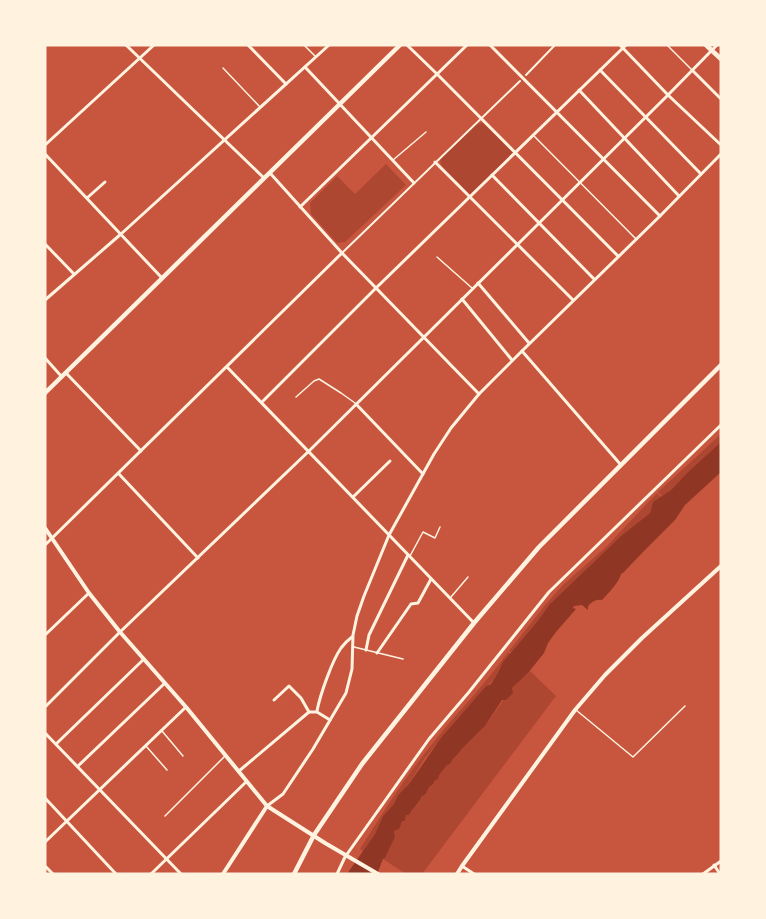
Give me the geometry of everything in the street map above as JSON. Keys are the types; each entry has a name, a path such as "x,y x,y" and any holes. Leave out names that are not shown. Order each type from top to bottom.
{"main road":[{"path":"45,393 400,45"},
{"path":"706,45 721,59"},
{"path":"294,874 314,836 362,764 474,624 539,547 721,365"}],"street":[{"path":"126,45 264,178"},
{"path":"45,145 154,45"},
{"path":"249,45 286,84"},
{"path":"45,300 329,45"},
{"path":"406,45 482,118 618,256"},
{"path":"300,207 467,45"},
{"path":"490,45 660,216"},
{"path":"526,75 555,45"},
{"path":"45,707 309,451 717,45"},
{"path":"262,402 623,46 668,95 721,146"},
{"path":"305,67 414,183"},
{"path":"600,70 701,174"},
{"path":"693,70 721,99"},
{"path":"45,545 520,81"},
{"path":"579,90 680,196"},
{"path":"45,154 162,278"},
{"path":"223,874 267,806 283,794 346,693 352,669 352,646 357,616 389,535 451,428 479,394 512,360 721,154"},
{"path":"435,162 573,300"},
{"path":"269,173 342,253 479,394"},
{"path":"492,176 594,279"},
{"path":"87,198 105,182"},
{"path":"45,244 74,274"},
{"path":"478,283 529,343"},
{"path":"462,300 512,360"},
{"path":"522,351 621,465"},
{"path":"45,358 141,451"},
{"path":"227,367 474,624"},
{"path":"356,404 423,474"},
{"path":"337,874 345,857 429,739 549,592 721,425"},
{"path":"353,496 390,461"},
{"path":"118,474 198,558"},
{"path":"45,528 120,632 186,707 267,806 378,874"},
{"path":"366,650 369,635 409,556"},
{"path":"457,874 575,710 605,675 721,566"},
{"path":"377,653 411,604 418,603 431,579"},
{"path":"45,635 89,592"},
{"path":"317,712 331,669 341,648 353,636"},
{"path":"56,744 144,659"},
{"path":"78,766 165,683"},
{"path":"274,700 289,686 301,698 309,712"},
{"path":"45,842 186,707"},
{"path":"238,772 309,712 317,712 330,720"},
{"path":"45,733 181,874"},
{"path":"151,874 246,782"},
{"path":"45,798 116,874"},
{"path":"703,874 721,861"},
{"path":"45,866 53,874"},
{"path":"462,866 474,874"},
{"path":"714,866 720,874"}],"lane":[{"path":"304,45 316,57"},
{"path":"667,45 693,70"},
{"path":"223,68 260,107"},
{"path":"392,160 426,132"},
{"path":"534,135 636,239"},
{"path":"437,256 473,289"},
{"path":"296,397 314,381 319,380 356,404"},
{"path":"409,556 423,532 435,538 440,527"},
{"path":"450,598 468,577"},
{"path":"352,646 403,659"},
{"path":"575,710 633,757 685,706"},
{"path":"161,731 183,756"},
{"path":"146,746 167,770"},
{"path":"165,816 225,756"}],"shaded area":[{"path":"483,123 514,152 470,195 441,165 440,159 476,124"},
{"path":"386,164 406,185 345,242 337,243 311,214 310,203 337,176 355,194"},
{"path":"721,434 721,442 671,490 662,496 658,492"},
{"path":"721,442 721,472 685,505 675,520 621,574 616,585 602,600 593,602 588,606 588,610 582,605 574,606 573,608 576,609 548,643 544,653 512,688 513,693 506,700 502,700 485,726 447,765 409,815 406,815 406,820 402,822 399,829 394,831 395,837 377,874 347,874 375,834 383,816 394,804 398,795 409,784 441,738 486,686 491,684 503,662 550,604 621,536 650,513 653,502 671,490"},
{"path":"657,493 661,497 653,502 650,513 621,536 550,604 511,652 509,651 563,585 607,546"},
{"path":"508,652 510,654 497,675 425,758 409,784 383,816 375,834 363,851 360,849 414,768"},
{"path":"530,671 556,696 422,874 406,874 383,859 395,837 394,831 404,821 406,815 417,805 447,765 485,726 512,688"}]}
